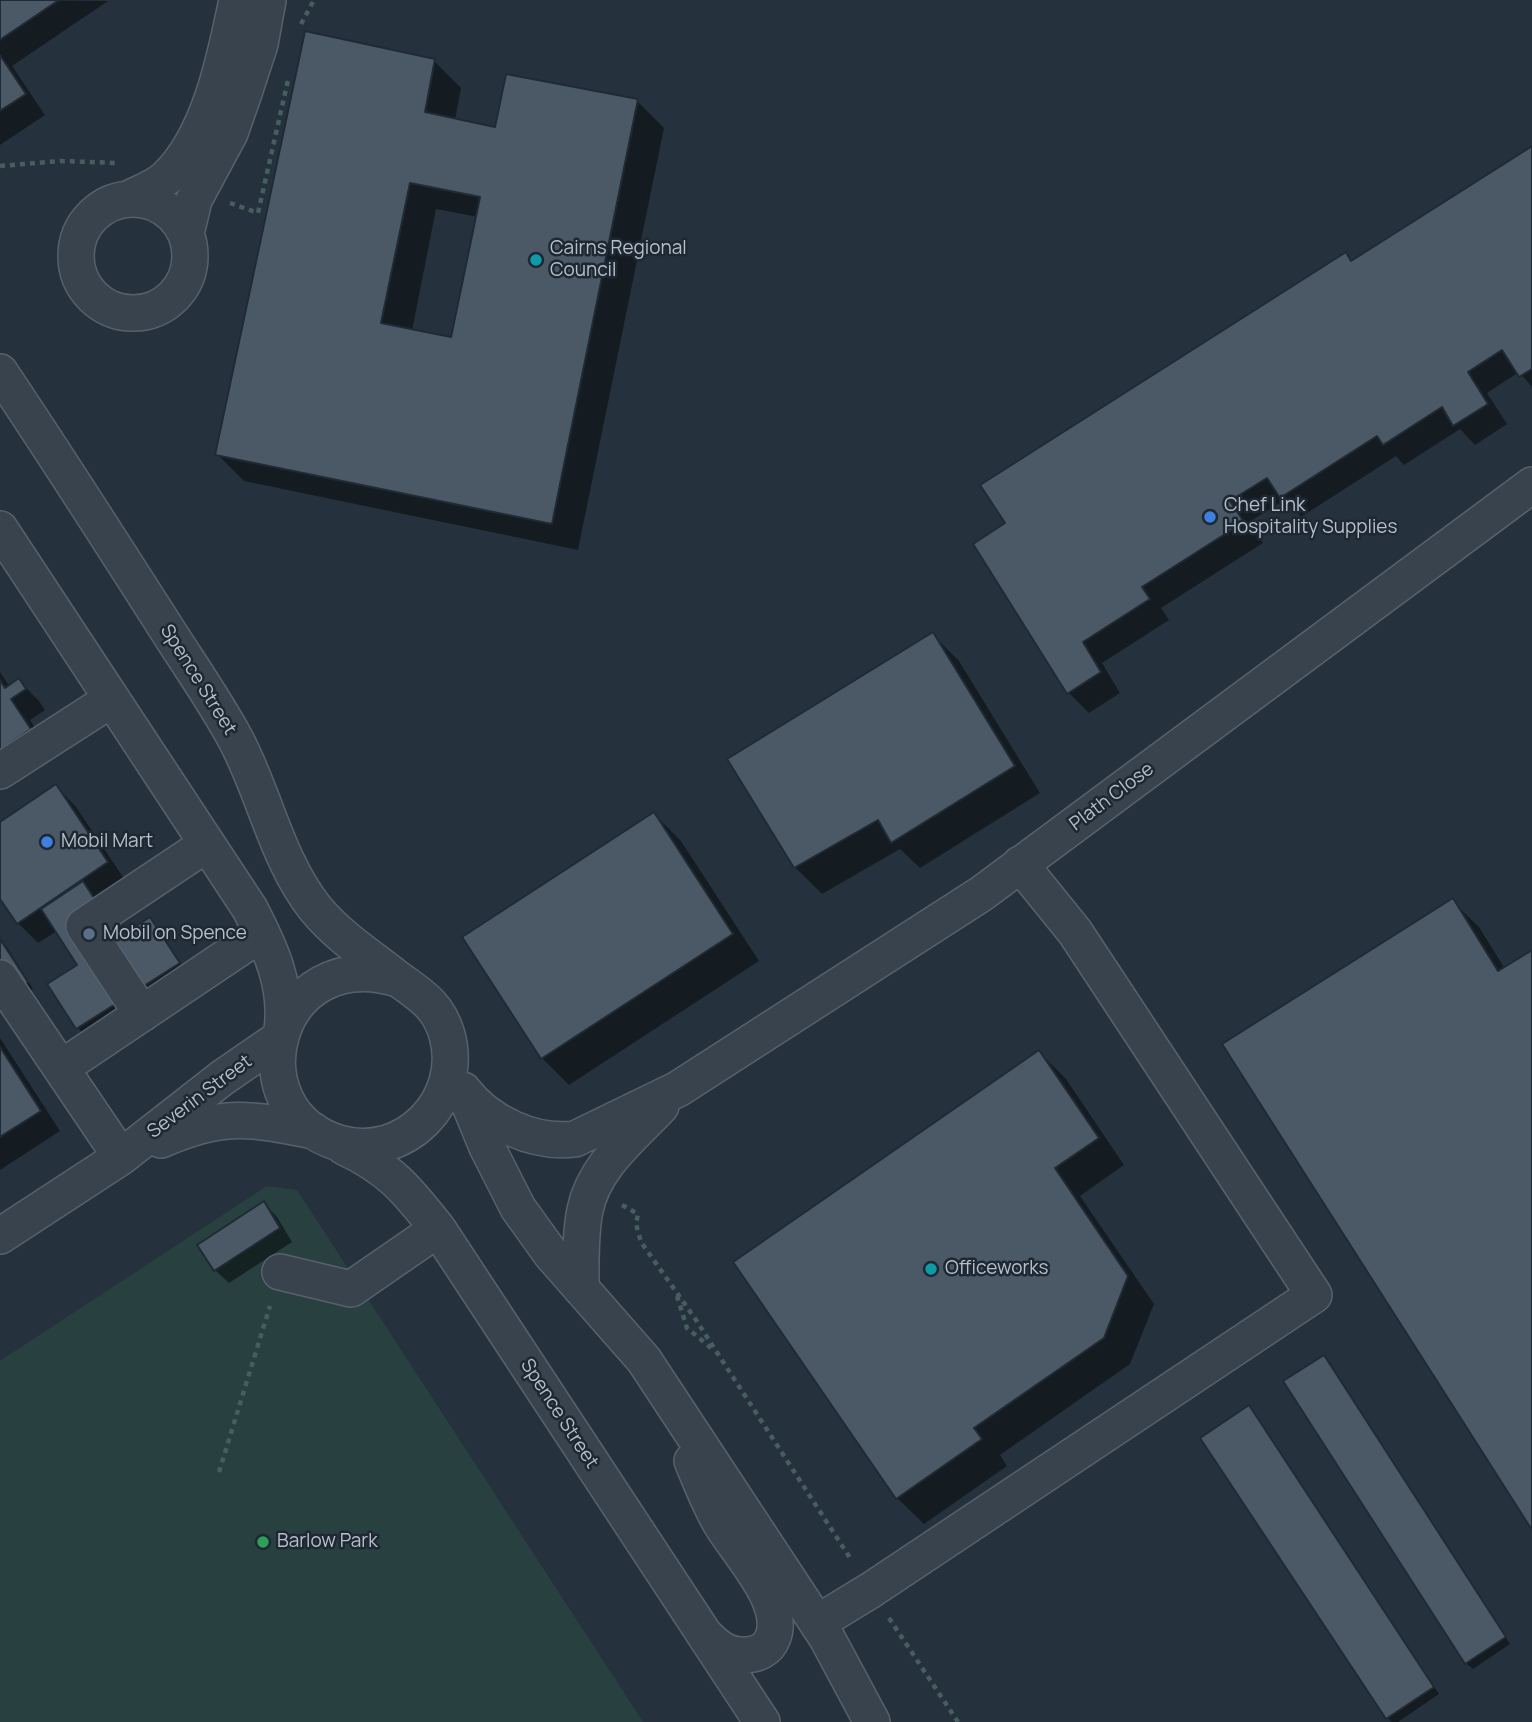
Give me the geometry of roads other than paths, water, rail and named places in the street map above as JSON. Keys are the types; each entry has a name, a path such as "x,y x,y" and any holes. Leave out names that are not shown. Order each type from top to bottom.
{"street":[{"path":"128,199 146,200 163,207 177,219 186,234 191,251 189,269 181,288 168,303 150,312 130,314 111,310 94,299 82,282 76,264 77,243 84,226 95,213 111,203 128,199 164,180 190,148 205,118 226,50 237,0"},
{"path":"186,234 194,200 230,133 260,44 268,0"},
{"name":"Spence Street","path":"0,372 76,486 225,721 254,780 288,864 306,896 338,933 398,979"},
{"name":"Plath Close","path":"463,1090 484,1111 517,1130 547,1139 566,1140 575,1139 678,1089 981,894 1532,485"},
{"name":"Spence Street","path":"0,530 207,844 262,933 283,993 277,1064 283,1089 295,1112 320,1134 364,1156 392,1175 438,1229 762,1722"},
{"path":"0,771 112,699"},
{"path":"142,1014 84,926 207,844"},
{"path":"822,1630 871,1590 1314,1295 1075,932 1020,864"},
{"path":"61,1068 262,933"},
{"name":"Spence Street","path":"281,1034 296,1005 317,986 329,979 356,972 384,974 398,979 412,986 433,1006 447,1033 463,1090 490,1155 518,1208 551,1254 637,1351 658,1380 822,1630 872,1722"},
{"path":"0,978 121,1157"},
{"name":"Spence Street","path":"320,1134 354,1146 375,1146 396,1140 421,1125 445,1090 451,1062 447,1033"},
{"name":"Severin Street","path":"0,1236 121,1157 281,1034"},
{"name":"Plath Close","path":"581,1286 585,1210 594,1182 607,1162 678,1089"},
{"name":"Severin Street","path":"121,1157 180,1131 216,1121 262,1121 320,1134"},
{"path":"280,1272 351,1289 438,1229"},
{"path":"658,1380 713,1510 771,1600 774,1609 776,1623 772,1638 767,1647 758,1653 742,1656 730,1654 703,1633"},
{"name":"Spence Street","path":"822,1630 894,1722"}],"place":[{"name":"Cairns Regional Council","path":"536,260"},
{"name":"Chef Link Hospitality Supplies","path":"1210,517"},
{"name":"Mobil Mart","path":"47,842"},
{"name":"Mobil on Spence","path":"89,934"},
{"name":"Officeworks","path":"931,1269"},
{"name":"Barlow Park","path":"263,1542"}]}
